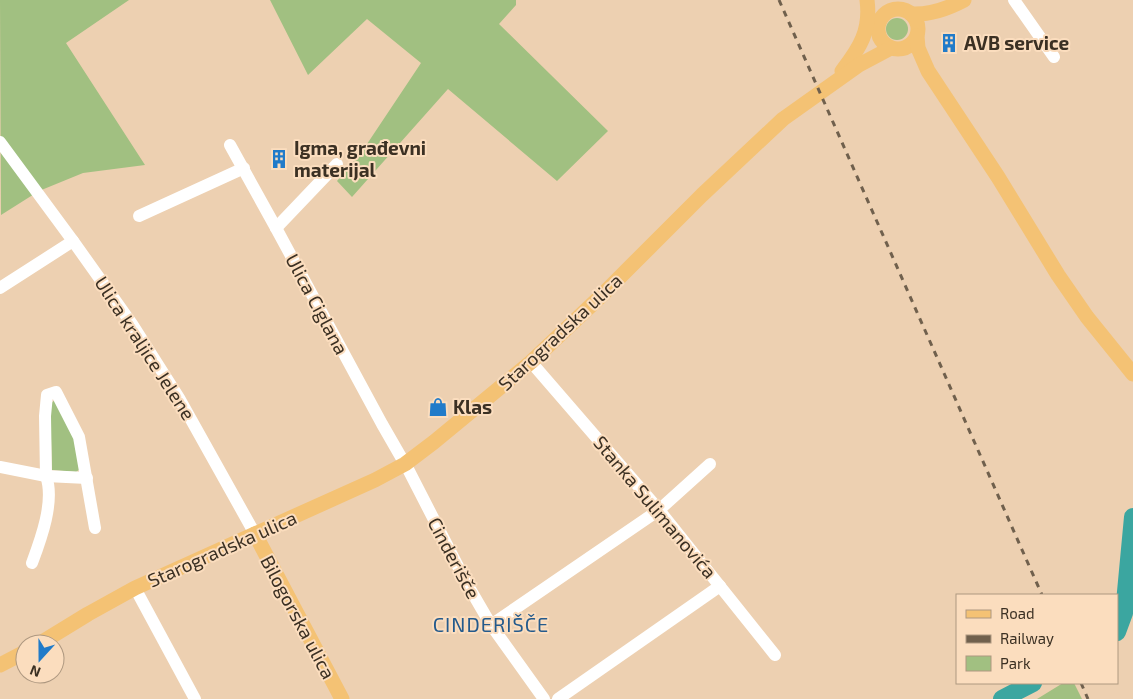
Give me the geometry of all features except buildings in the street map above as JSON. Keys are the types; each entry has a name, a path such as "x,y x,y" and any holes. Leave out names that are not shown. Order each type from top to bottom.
{"main road":[{"path":"837,80 865,36 869,17 867,0"},
{"path":"877,0 881,40 928,71"},
{"path":"889,0 907,12 918,26 918,48 928,71 998,177 1058,275 1087,317 1133,374"},
{"path":"896,49 908,47 927,22 964,0"},
{"path":"879,27 890,11 929,14 948,8"},
{"name":"Starogradska ulica","path":"859,65 874,46 879,27"},
{"name":"Starogradska ulica","path":"55,634 135,588 375,480 405,464 463,419 531,362 782,119 859,65 885,50 896,49"},
{"name":"Bilogorska ulica","path":"255,534 342,699"},
{"path":"0,665 15,657"}],"street":[{"path":"1014,0 1054,57"},
{"name":"Ulica kraljice Jelene","path":"0,142 132,324 179,398 255,534"},
{"name":"Ulica Ciglana","path":"230,145 405,464"},
{"path":"276,228 337,164"},
{"path":"139,216 244,168"},
{"path":"0,288 73,241"},
{"name":"Stanka Sulimanovića","path":"531,362 659,510 775,655"},
{"path":"32,563 47,510 46,402 47,395 56,392 79,437 95,528"},
{"name":"Cinderišče","path":"405,464 466,582 491,625 544,699"},
{"path":"491,625 659,510 710,464"},
{"path":"0,467 46,476 87,478"},
{"path":"558,699 720,586"},
{"path":"135,588 195,699"}],"green space":[{"path":"0,0 129,0 66,43 145,165 83,173 39,191 1,215"},
{"path":"270,0 516,0 516,5 499,24 608,131 557,181 448,89 352,197 337,181 363,150 421,63 367,19 308,75"},
{"path":"897,18 905,21 908,29 905,37 897,40 889,37 886,29 889,21"},
{"path":"55,400 74,437 80,469 76,472 52,470 50,404"},
{"path":"1061,684 1074,684 1082,699 1037,699"}],"waterway":[{"path":"1118,629 1124,613 1133,517"},
{"path":"1002,699 1031,684"}],"railway":[{"path":"779,0 1042,594"},
{"path":"1081,684 1088,699"}],"place":[{"name":"AVB service","path":"949,43"},
{"name":"Igma, građevni materijal","path":"279,159"},
{"name":"Klas","path":"438,407"}],"district":[{"name":"CINDERIŠČE","path":"491,625"}]}
